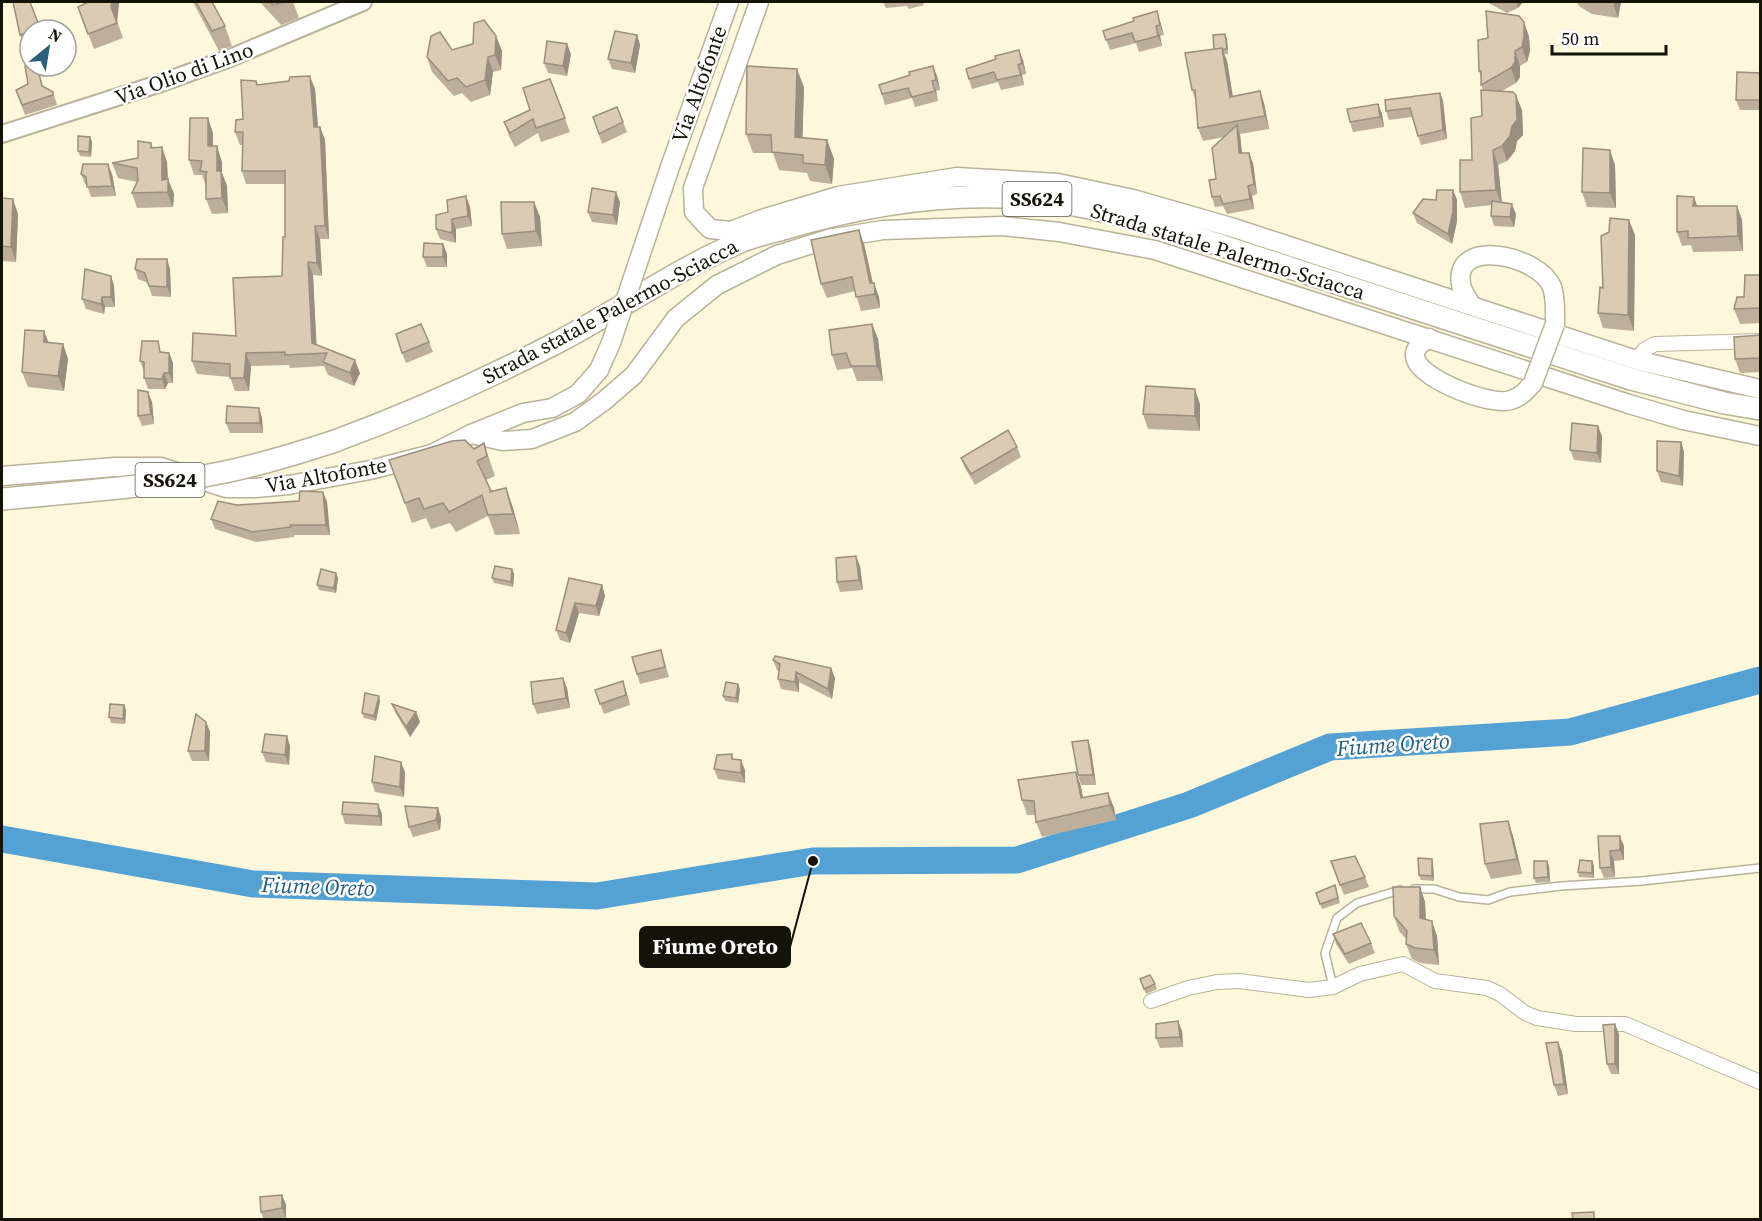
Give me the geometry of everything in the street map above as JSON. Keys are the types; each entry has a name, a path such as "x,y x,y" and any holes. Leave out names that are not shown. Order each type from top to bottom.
{"main road":[{"name":"Via Altofonte","path":"2,476 115,467 161,467 226,488 289,485 370,470 432,454 471,434 523,413 552,408 578,394 598,370 611,343 669,166 729,2"},
{"path":"759,2 693,188 694,212 710,229 732,231 762,219 838,196 957,177 1058,183 1133,199 1234,228 1636,360 1761,389"},
{"name":"Strada statale Palermo-Sciacca","path":"2,499 123,487 224,472 294,455 387,422 557,343 670,277 741,242 819,218 899,202 977,197 1040,200 1119,214 1630,379 1724,403 1761,409"},
{"path":"471,434 503,441 532,439 575,422 604,402 634,375 676,318 717,285 777,255 828,240 883,230 1002,226 1059,232 1155,250 1629,404 1683,420 1761,436"},
{"path":"1429,338 1420,343 1415,351 1416,360 1423,369 1439,380 1492,402 1510,401 1522,396 1533,383 1555,324 1555,300 1551,285 1540,272 1523,262 1497,254 1482,256 1468,262 1461,271 1461,285 1471,305"}],"street":[{"name":"Via Olio di Lino","path":"2,134 158,84 230,58 363,2"},
{"path":"1636,360 1644,350 1654,344 1761,341"},
{"path":"1151,1001 1188,988 1217,982 1239,981 1309,990 1333,987 1360,974 1403,964 1435,981 1487,988 1500,994 1525,1013 1537,1018 1575,1024 1625,1024 1761,1082"}],"lane":[{"path":"1333,987 1325,953 1337,918 1357,903 1402,889 1434,889 1459,897 1488,900 1510,892 1561,886 1642,881 1761,868"}],"building":[{"path":"13,2 30,2 36,18 18,18 18,26"},
{"path":"88,2 112,2 111,7 117,23 88,34 78,7"},
{"path":"196,2 212,2 225,26 212,31"},
{"path":"1157,11 1160,25 1156,26 1158,36 1135,42 1132,33 1106,40 1103,31"},
{"path":"1486,11 1519,16 1524,22 1524,36 1522,47 1515,51 1515,62 1511,68 1481,85 1478,40 1488,38"},
{"path":"484,20 496,36 495,55 488,57 485,80 466,87 457,78 448,81 427,57 431,36 440,32 452,50 473,44 474,23"},
{"path":"615,31 637,35 631,63 608,59"},
{"path":"1225,34 1227,49 1214,49 1213,35"},
{"path":"547,41 567,44 563,66 544,63"},
{"path":"1222,48 1230,97 1260,91 1265,116 1198,128 1195,90 1192,90 1185,53"},
{"path":"1019,50 1022,63 1018,65 1021,75 997,80 994,72 969,79 966,69 996,59 995,56"},
{"path":"747,66 797,69 795,137 827,140 825,165 803,163 803,155 772,152 771,135 746,134"},
{"path":"933,66 936,80 932,81 935,91 912,97 908,88 882,94 879,85 910,75 909,72"},
{"path":"1737,72 1761,73 1761,100 1736,100"},
{"path":"310,76 314,127 320,127 325,226 315,226 317,263 308,262 312,343 355,360 350,373 323,362 327,353 285,355 285,352 246,353 244,378 230,378 230,364 192,361 193,333 236,336 233,278 282,276 283,237 285,237 285,171 242,171 243,132 235,132 236,120 243,119 241,80 256,81 257,85 289,81 290,77"},
{"path":"27,78 40,78 42,86 53,92 53,95 22,105 16,90 28,84"},
{"path":"550,79 565,118 536,128 533,119 510,133 504,122 530,110 523,88"},
{"path":"1481,90 1513,92 1516,95 1517,120 1512,126 1510,136 1502,146 1493,150 1496,190 1460,192 1460,160 1472,160 1471,118 1482,116"},
{"path":"1440,93 1443,130 1418,136 1410,108 1386,111 1385,100"},
{"path":"1378,104 1380,117 1350,122 1347,109"},
{"path":"617,107 623,122 599,134 593,117"},
{"path":"190,118 208,118 208,146 217,146 217,171 221,171 222,198 206,199 206,172 208,172 200,171 202,161 189,160"},
{"path":"1237,125 1239,153 1249,153 1254,184 1248,186 1250,199 1223,204 1220,196 1212,197 1209,180 1216,179 1212,148"},
{"path":"78,136 90,137 89,152 78,151"},
{"path":"138,141 151,143 151,148 162,147 162,180 168,179 168,192 132,193 138,180 137,168 112,163 138,158"},
{"path":"1583,148 1610,150 1610,193 1582,192"},
{"path":"83,164 108,164 112,186 87,187 86,177 81,174"},
{"path":"592,188 616,192 613,215 588,212"},
{"path":"1437,190 1453,190 1453,211 1448,234 1413,213 1423,199 1436,200"},
{"path":"466,196 468,216 452,219 452,233 436,229 436,215 448,212 447,200"},
{"path":"1677,196 1694,197 1693,206 1737,206 1738,236 1688,238 1688,231 1677,232"},
{"path":"2,198 13,199 11,247 2,246"},
{"path":"1492,201 1512,204 1510,217 1491,216"},
{"path":"501,202 534,202 536,231 502,234"},
{"path":"1610,218 1629,220 1628,315 1598,313 1600,287 1603,288 1601,236 1609,232"},
{"path":"859,230 870,283 874,283 875,294 856,297 852,277 821,284 811,240"},
{"path":"424,243 443,244 443,257 423,257"},
{"path":"137,259 167,259 167,287 149,286 145,273 135,269"},
{"path":"85,269 111,276 111,297 102,297 101,304 82,299"},
{"path":"1745,275 1761,275 1761,308 1734,309 1737,297 1744,297"},
{"path":"421,324 429,342 402,353 396,334"},
{"path":"872,324 877,366 851,366 846,353 832,355 829,330"},
{"path":"25,330 44,331 44,342 63,344 58,376 22,372"},
{"path":"1761,335 1761,358 1735,359 1734,337"},
{"path":"142,341 158,341 160,352 169,353 169,373 164,373 162,379 144,378 144,362 140,361"},
{"path":"1146,386 1195,389 1195,416 1143,414"},
{"path":"138,390 148,392 151,414 138,416"},
{"path":"227,406 259,408 260,423 226,423"},
{"path":"1572,423 1598,426 1597,453 1570,450"},
{"path":"1008,430 1017,447 971,474 961,458"},
{"path":"465,440 474,449 484,443 487,456 477,461 491,491 489,492 506,488 513,514 488,515 482,495 449,512 443,503 424,509 419,498 405,503 389,460 452,441"},
{"path":"1657,441 1681,442 1679,476 1657,471"},
{"path":"300,491 323,492 326,525 290,525 291,527 253,532 211,519 218,501 237,505 299,501"},
{"path":"856,556 859,580 837,582 836,558"},
{"path":"495,566 512,569 511,582 492,578"},
{"path":"321,569 336,573 334,588 317,585"},
{"path":"569,578 602,585 596,606 575,603 566,633 556,630"},
{"path":"661,650 665,667 637,674 632,657"},
{"path":"775,656 831,668 828,689 796,672 795,682 778,679 780,664 773,660"},
{"path":"563,678 566,698 533,704 531,682"},
{"path":"623,681 626,695 600,704 595,690"},
{"path":"726,682 738,684 736,698 723,696"},
{"path":"365,693 379,696 374,716 362,713"},
{"path":"110,704 124,705 123,719 109,717"},
{"path":"392,704 416,712 406,727"},
{"path":"196,714 206,722 205,751 188,751"},
{"path":"265,734 287,736 285,755 262,752"},
{"path":"1088,740 1093,775 1078,775 1072,742"},
{"path":"732,754 732,759 741,760 741,773 714,769 717,755"},
{"path":"375,756 401,762 400,787 372,782"},
{"path":"1076,772 1081,798 1108,793 1110,805 1036,822 1034,801 1022,800 1018,780"},
{"path":"343,802 378,804 379,816 342,814"},
{"path":"405,806 438,808 436,820 409,827"},
{"path":"1508,821 1517,859 1485,864 1480,824"},
{"path":"1598,836 1620,836 1620,850 1610,851 1611,867 1600,868"},
{"path":"1355,856 1365,877 1340,885 1331,861"},
{"path":"1418,858 1432,859 1432,876 1419,875"},
{"path":"1580,860 1592,861 1592,873 1578,872"},
{"path":"1534,861 1547,861 1548,877 1534,878"},
{"path":"1335,885 1338,898 1320,904 1316,893"},
{"path":"1393,887 1420,887 1420,918 1432,921 1434,950 1415,948 1406,944 1407,931 1394,916"},
{"path":"1361,923 1371,943 1345,954 1333,934"},
{"path":"1150,975 1155,984 1144,989 1140,979"},
{"path":"1178,1021 1180,1037 1156,1038 1156,1024"},
{"path":"1615,1024 1615,1064 1607,1064 1603,1025"},
{"path":"1558,1042 1564,1084 1554,1085 1546,1043"},
{"path":"282,1195 282,1208 261,1212 260,1197"},
{"path":"1594,1212 1594,1220 1573,1220 1572,1213"}],"waterway":[{"name":"Fiume Oreto","path":"2,839 253,884 597,896 813,861 1017,860 1189,805 1330,747 1570,732 1760,680"}],"place":[{"name":"Fiume Oreto","path":"813,861"}]}
